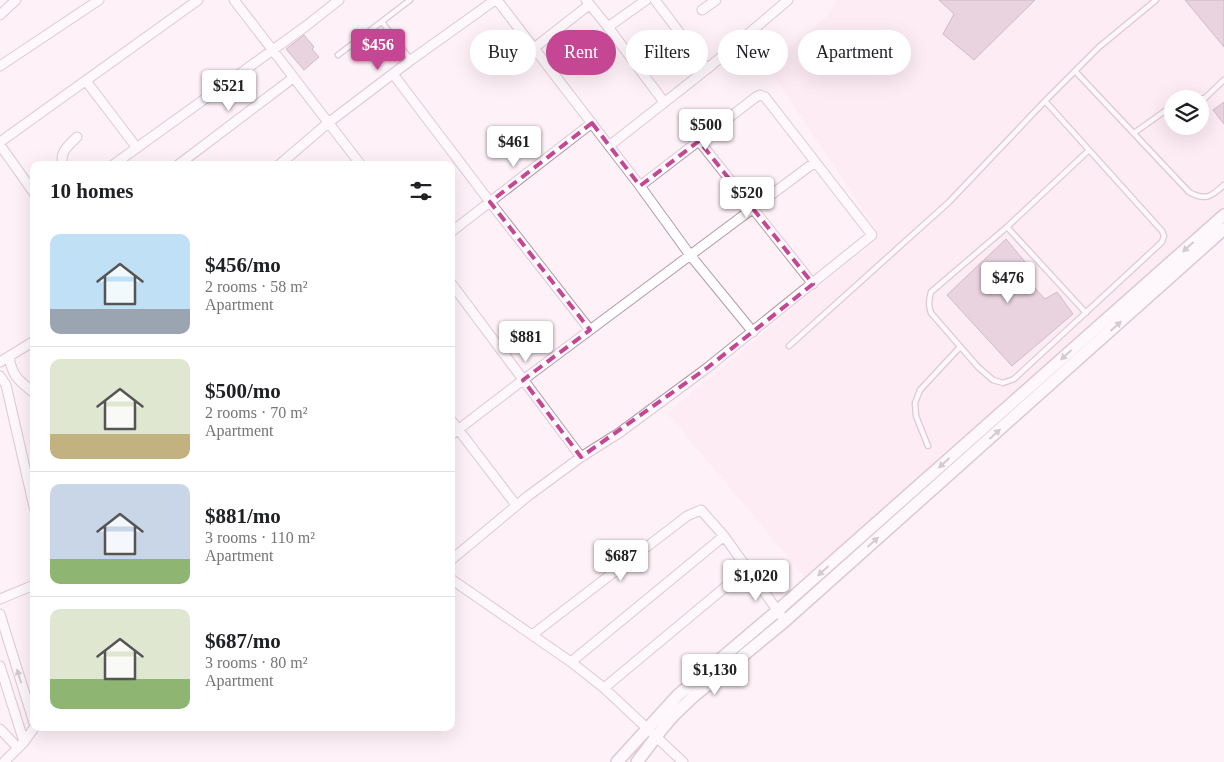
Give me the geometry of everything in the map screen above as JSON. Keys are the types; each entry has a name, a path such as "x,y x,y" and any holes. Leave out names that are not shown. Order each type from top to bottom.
{"street":[{"path":"0,15 16,0"},
{"path":"0,66 99,0"},
{"path":"30,186 0,144 198,0"},
{"path":"234,0 358,161"},
{"path":"119,161 306,26 339,0"},
{"path":"284,161 328,123 496,0 520,30"},
{"path":"608,27 646,0"},
{"path":"655,0 678,30"},
{"path":"702,10 716,0"},
{"path":"708,68 788,0"},
{"path":"536,46 587,3 608,27 664,102"},
{"path":"536,51 640,186 690,256 753,332"},
{"path":"393,74 590,330"},
{"path":"609,146 699,75"},
{"path":"183,161 293,78"},
{"path":"86,81 137,148"},
{"path":"455,556 516,505 581,457 619,433 707,368 872,235 765,97 760,95 640,186"},
{"path":"455,229 592,123"},
{"path":"62,161 64,150 77,137"},
{"path":"699,141 754,208 812,284"},
{"path":"516,505 455,432 815,162"},
{"path":"617,762 678,695 777,611 1224,215"},
{"path":"637,762 674,716 694,696 785,621 1224,229"},
{"path":"455,288 581,457"},
{"path":"30,344 4,360 14,376 30,390"},
{"path":"0,376 6,385 30,490"},
{"path":"532,635 687,516 701,510 724,536 785,621"},
{"path":"570,662 724,536"},
{"path":"604,688 747,569"},
{"path":"455,582 604,688 683,762"},
{"path":"0,599 30,587"},
{"path":"0,614 30,710"},
{"path":"0,666 21,745"},
{"path":"0,729 21,745"},
{"path":"4,762 32,731"}],"lane":[{"path":"338,55 410,0"},
{"path":"789,346 949,202 1099,46 1156,0"},
{"path":"382,22 412,60"},
{"path":"1075,71 1190,192 1199,198 1207,197 1216,193 1224,185"},
{"path":"1209,94 1224,80"},
{"path":"1045,101 1162,231 1164,236 1162,242 1014,379 1003,383 993,380 978,366 931,313 929,306 931,292 1007,227 1089,150"},
{"path":"1134,133 1164,112"},
{"path":"1007,227 1086,313"},
{"path":"928,446 916,416 915,403 920,390 960,346"}],"highlighted area":[{"path":"592,123 640,186 699,141 813,284 707,368 581,457 523,380 590,330 490,202"}],"shaded area":[{"path":"837,0 1224,0 1224,208 812,586 667,413 880,236 773,75 788,75 788,48 798,40 798,75 911,75 911,30 810,30 827,16"}],"building":[{"path":"939,0 1035,0 974,60 943,34 954,14"},
{"path":"1185,0 1224,0 1224,47"},
{"path":"304,35 314,47 312,49 319,57 304,70 286,49"},
{"path":"1224,102 1224,124 1213,110"},
{"path":"1006,239 1031,269 1023,275 1045,299 1057,292 1073,314 1012,366 947,295"}]}
